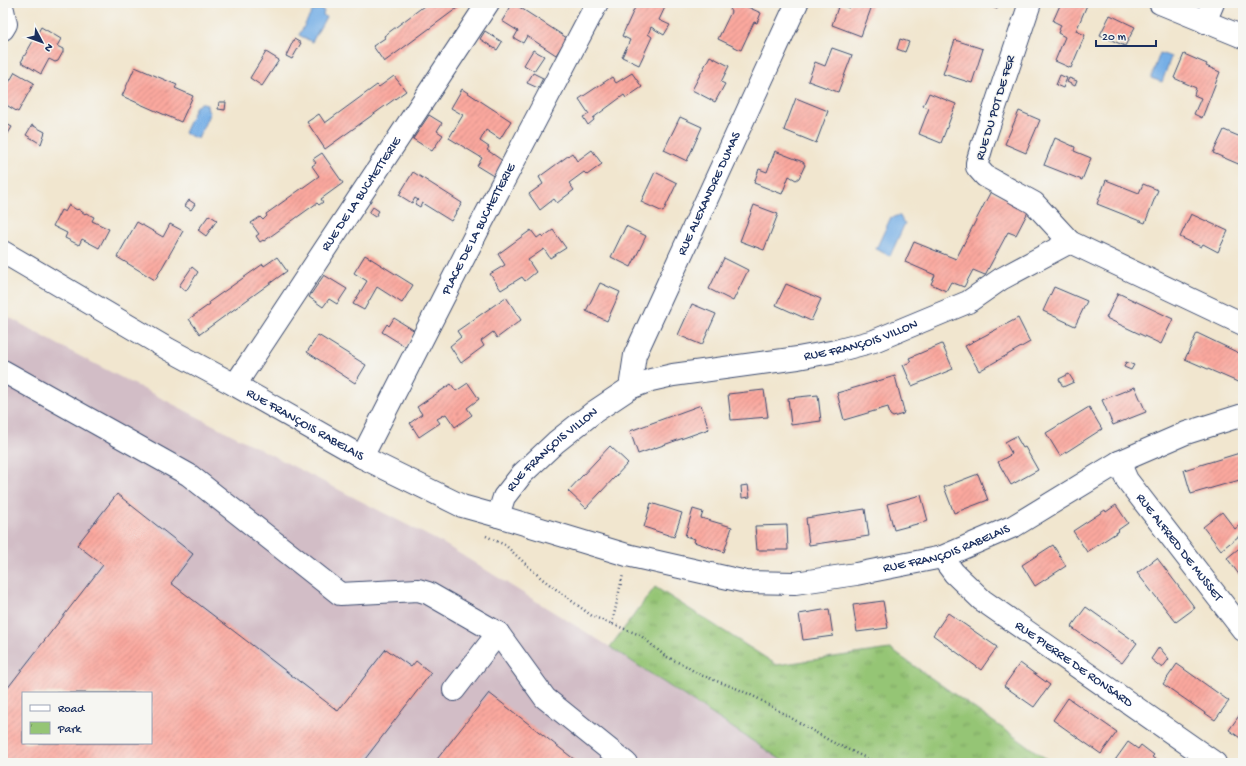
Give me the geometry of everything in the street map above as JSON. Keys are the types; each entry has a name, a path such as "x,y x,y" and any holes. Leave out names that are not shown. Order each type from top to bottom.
{"street":[{"name":"RUE DE LA BUCHETTERIE","path":"235,384 488,3"},
{"name":"PLACE DE LA BUCHETTERIE","path":"362,457 482,222 597,3"},
{"name":"RUE ALEXANDRE DUMAS","path":"630,388 635,355 797,3"},
{"name":"RUE DU POT DE FER","path":"1030,3 977,163 984,176 1034,203 1070,242"},
{"path":"1160,3 1209,12 1243,37"},
{"path":"3,10 6,24 3,29"},
{"name":"RUE FRANÇOIS VILLON","path":"498,516 504,497 522,474 556,442 594,412 630,388 651,380 672,375 798,358 874,342 968,302 1001,279 1070,242"},
{"path":"1070,242 1243,324"},
{"name":"RUE FRANÇOIS RABELAIS","path":"3,252 168,348 235,384 362,457 462,506 627,555 746,582 795,583 856,574 942,557 1014,526 1119,462 1186,433 1243,415"},
{"path":"3,371 189,475 340,594 418,590 428,593 498,633 545,698 626,763"},
{"name":"RUE ALFRED DE MUSSET","path":"1119,462 1127,480 1243,630"},
{"name":"RUE PIERRE DE RONSARD","path":"942,557 954,573 982,600 1215,763"},
{"path":"454,690 498,633"}],"path":[{"path":"627,555 612,624 640,635 665,656 686,666 698,674 757,698 832,742 877,763"}],"shaded area":[{"path":"3,314 68,350 444,544 610,647 786,763 3,763"}],"green space":[{"path":"655,587 777,665 890,649 1052,763 786,763 610,647"}],"water":[{"path":"317,9 324,11 323,15 326,17 312,42 299,35 313,10 315,11"},
{"path":"1160,53 1171,57 1162,82 1151,78"},
{"path":"201,103 207,105 208,111 210,112 198,139 184,133 196,106"},
{"path":"900,216 905,223 890,256 876,249 891,217 893,218"}],"building":[{"path":"428,3 464,3 384,62 373,46"},
{"path":"513,3 567,38 556,55 527,36 523,43 514,38 518,31 502,21"},
{"path":"637,3 667,3 659,20 670,25 664,35 651,27 648,34 652,37 639,65 622,57 630,40 622,36"},
{"path":"734,3 739,3 761,13 757,23 754,22 741,50 718,39"},
{"path":"850,3 873,3 861,36 832,25 839,4 849,8"},
{"path":"982,3 999,3 997,9"},
{"path":"1061,3 1083,3 1087,5 1076,31 1085,35 1071,68 1055,61 1065,37 1058,33 1061,25 1053,21"},
{"path":"1110,15 1135,27 1125,46 1100,35"},
{"path":"41,27 61,39 57,46 63,49 63,52 58,61 55,62 49,59 41,74 21,62"},
{"path":"485,31 502,42 497,50 480,39"},
{"path":"294,39 301,43 292,59 286,56"},
{"path":"900,39 909,42 905,52 897,49"},
{"path":"955,40 983,49 972,83 943,74"},
{"path":"832,48 852,55 838,92 808,81 815,62 825,66"},
{"path":"533,50 544,56 534,71 524,65"},
{"path":"266,52 279,60 262,86 250,78"},
{"path":"1184,54 1207,64 1206,66 1220,72 1202,118 1194,114 1201,98 1194,95 1196,88 1174,78"},
{"path":"710,56 729,66 721,82 725,84 715,102 692,90"},
{"path":"135,67 177,85 175,88 193,96 181,122 122,96"},
{"path":"15,72 34,83 18,112 3,103 3,93"},
{"path":"533,73 543,78 538,88 527,83"},
{"path":"632,73 642,87 626,98 624,95 593,118 594,120 588,125 583,117 589,114 579,99 612,77 616,83"},
{"path":"1060,75 1067,78 1063,88 1056,85"},
{"path":"394,76 406,91 325,149 307,122 319,114 325,123 377,85 379,87"},
{"path":"1069,78 1077,81 1075,86 1067,82"},
{"path":"462,89 511,121 500,139 486,130 480,141 489,147 487,150 503,161 495,177 477,166 482,158 449,138 463,115 451,108"},
{"path":"929,93 956,104 941,143 919,134 929,108 923,106"},
{"path":"796,98 828,111 816,143 784,130"},
{"path":"219,102 226,102 225,110 218,109"},
{"path":"1019,111 1040,120 1026,153 1005,144"},
{"path":"429,115 442,123 437,131 443,135 432,151 413,139"},
{"path":"680,117 702,127 687,161 664,150"},
{"path":"3,122 12,127 3,142"},
{"path":"32,125 45,132 41,144 26,135"},
{"path":"1224,130 1243,138 1243,166 1213,153"},
{"path":"1055,138 1075,147 1074,151 1091,158 1082,180 1044,165"},
{"path":"592,150 602,164 587,175 584,172 569,183 574,190 557,203 554,199 540,210 529,194 543,184 539,177 572,153 577,161"},
{"path":"775,151 803,162 805,165 799,178 796,180 789,176 782,194 754,183 759,169 767,172"},
{"path":"322,153 343,183 321,199 323,202 319,205 317,203 264,241 263,240 260,242 256,236 259,234 251,223 260,217 263,220 267,216 266,214 319,176 312,166 316,163 313,159"},
{"path":"413,172 462,203 451,221 422,203 420,207 415,204 418,200 415,198 412,203 399,195"},
{"path":"655,172 677,183 663,212 641,202"},
{"path":"1106,180 1139,193 1143,184 1158,190 1145,223 1097,204"},
{"path":"991,191 1029,210 1016,235 1008,232 985,275 973,270 964,287 951,282 946,291 931,284 935,275 905,262 914,242 956,259"},
{"path":"189,200 195,204 191,210 185,206"},
{"path":"69,205 94,217 92,221 109,229 99,248 82,239 79,245 65,238 67,233 53,226 61,210 65,212"},
{"path":"754,205 778,214 764,250 740,241"},
{"path":"373,207 379,211 375,217 369,213"},
{"path":"1191,214 1228,231 1218,252 1203,244 1201,247 1180,237"},
{"path":"209,215 217,220 206,236 198,230"},
{"path":"137,222 163,237 170,224 183,231 155,280 117,257"},
{"path":"626,226 646,236 631,267 611,257"},
{"path":"531,230 537,238 541,235 543,237 553,230 566,248 550,258 544,249 528,260 536,272 525,281 522,277 501,290 490,274 505,265 498,254"},
{"path":"365,255 413,285 402,303 377,287 364,310 353,304 367,281 354,273"},
{"path":"277,257 287,271 200,334 189,319 210,304 209,302 263,264 264,266"},
{"path":"724,258 748,270 733,301 709,289"},
{"path":"192,267 198,272 186,291 179,286"},
{"path":"324,275 347,289 337,304 329,299 323,307 309,297"},
{"path":"600,283 620,292 607,321 586,311"},
{"path":"786,284 821,299 811,321 776,305"},
{"path":"1054,287 1087,301 1075,326 1043,311"},
{"path":"1118,293 1173,319 1161,344 1106,318"},
{"path":"506,297 521,320 497,338 493,332 481,341 484,346 461,363 450,346 461,337 457,331"},
{"path":"692,304 716,314 702,345 678,335"},
{"path":"394,318 415,331 406,347 382,332 387,324 389,326"},
{"path":"1018,318 1030,342 979,371 965,346"},
{"path":"1197,333 1243,355 1243,376 1240,383 1185,359"},
{"path":"318,335 366,365 355,383 307,352"},
{"path":"942,344 953,369 912,386 903,365 911,362 909,358"},
{"path":"1126,362 1134,365 1131,370 1124,367"},
{"path":"1069,374 1074,382 1063,387 1059,379"},
{"path":"895,376 904,411 903,414 893,417 890,415 888,407 844,420 837,393"},
{"path":"468,383 479,399 467,408 472,415 455,427 446,414 437,419 440,423 419,437 410,423 422,414 417,407 451,384 456,391"},
{"path":"1135,387 1146,412 1113,425 1102,400"},
{"path":"764,390 768,417 731,420 728,394"},
{"path":"818,395 821,421 791,425 788,398"},
{"path":"701,405 709,429 638,454 630,431"},
{"path":"1089,407 1102,429 1060,456 1046,433"},
{"path":"1016,436 1023,448 1025,447 1038,470 1011,485 998,462 1012,454 1005,442"},
{"path":"610,446 628,463 586,508 568,491"},
{"path":"1243,452 1243,479 1191,494 1184,470"},
{"path":"978,474 988,500 954,513 944,487"},
{"path":"748,485 750,497 742,498 741,486"},
{"path":"117,494 193,554 171,583 338,711 386,649 411,667 416,661 431,673 362,763 3,763 3,694 103,565 77,545"},
{"path":"921,495 928,521 894,530 887,504"},
{"path":"651,503 682,513 674,537 644,527"},
{"path":"1116,505 1128,523 1118,530 1119,531 1087,552 1073,531 1105,510 1106,512"},
{"path":"693,509 703,512 701,518 732,527 724,552 694,542 695,539 685,536"},
{"path":"865,509 869,536 809,545 806,518"},
{"path":"1222,512 1235,529 1242,523 1243,533 1221,550 1203,527"},
{"path":"787,525 788,550 757,550 755,526"},
{"path":"1053,545 1066,566 1035,586 1022,565"},
{"path":"1243,545 1243,580 1227,558"},
{"path":"1157,558 1195,608 1176,622 1137,573"},
{"path":"883,601 888,628 857,632 853,605"},
{"path":"1086,607 1137,643 1122,663 1071,627"},
{"path":"829,609 833,636 803,640 799,614"},
{"path":"948,613 997,647 981,670 933,635"},
{"path":"1159,647 1169,659 1162,668 1151,659"},
{"path":"1020,663 1050,685 1034,707 1004,686"},
{"path":"1177,664 1229,701 1215,720 1163,684"},
{"path":"489,693 579,763 434,763"},
{"path":"1068,698 1117,732 1101,754 1053,720"},
{"path":"1243,710 1243,740 1229,730"},
{"path":"1128,742 1138,749 1141,745 1154,755 1152,757 1160,763 1113,763"}]}
